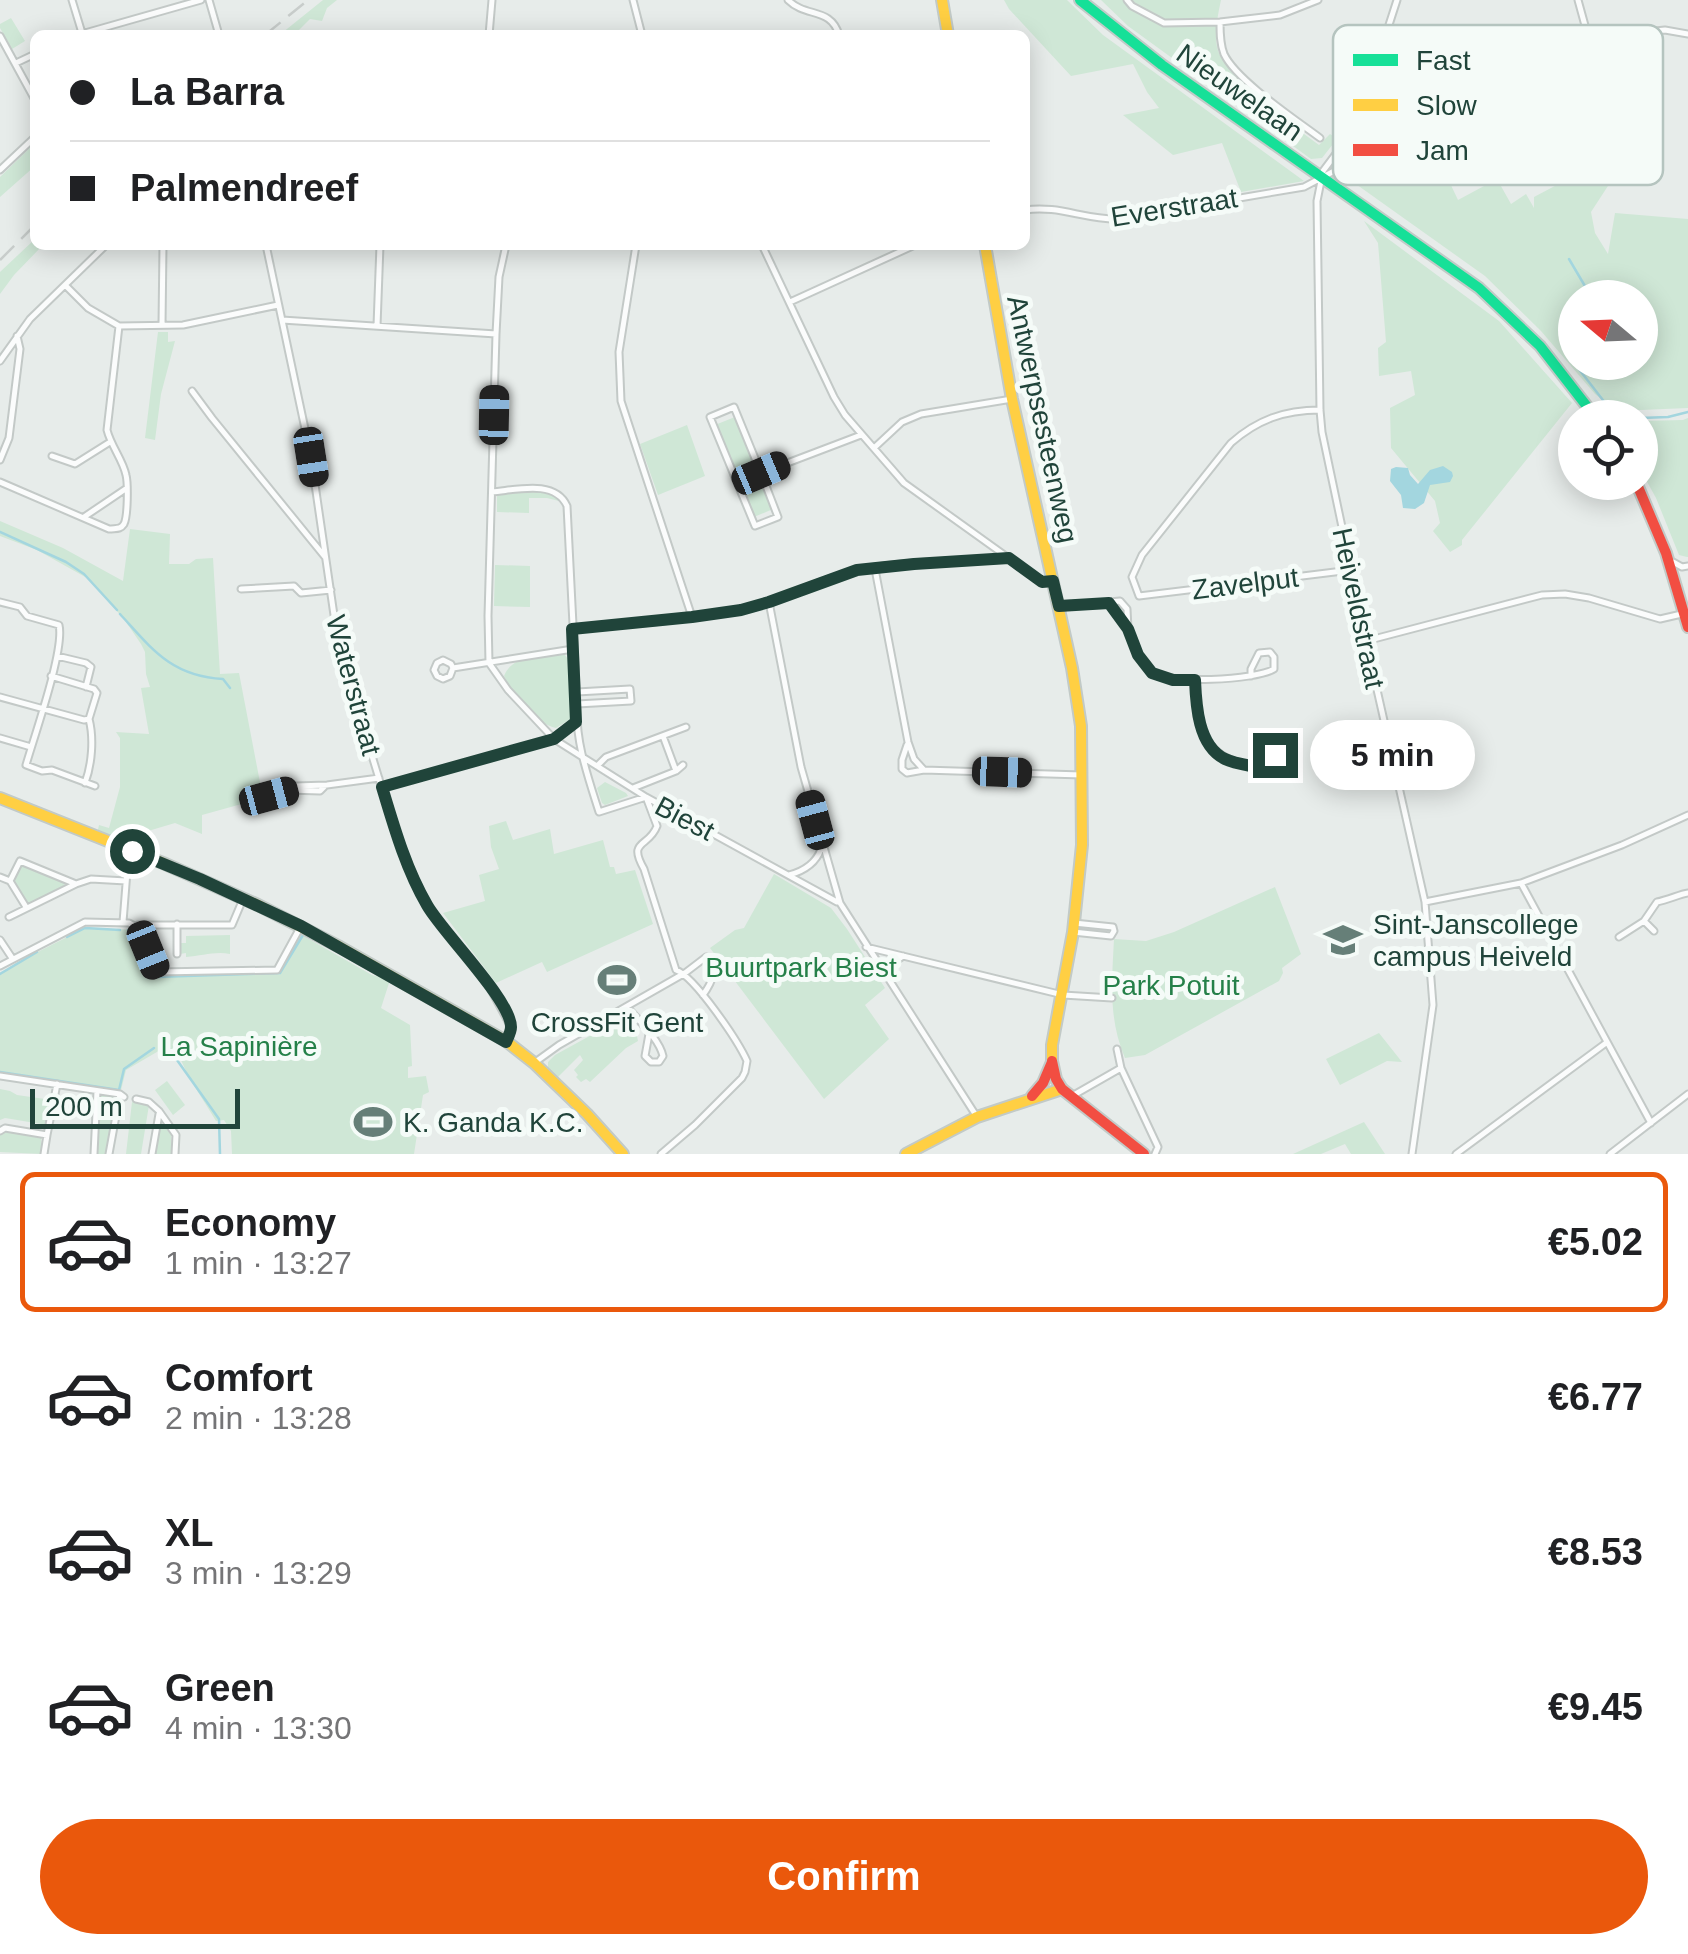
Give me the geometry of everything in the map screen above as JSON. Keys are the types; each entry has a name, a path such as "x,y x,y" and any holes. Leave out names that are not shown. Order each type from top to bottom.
{"main road":[{"path":"942,0 947,30"},
{"name":"Nieuwelaan","path":"1080,0 1162,64 1479,288 1540,346 1582,400"},
{"name":"Antwerpsesteenweg","path":"986,250 1012,399 1059,606 1081,726 1082,845 1074,928 1052,1045 1056,1081 1066,1093"},
{"path":"1645,500 1688,627"},
{"path":"0,798 243,898 301,926 506,1042 534,1063 624,1154"},
{"path":"1028,1099 1043,1083 1052,1062"},
{"path":"906,1154 977,1117 1028,1099 1066,1093 1144,1154"}],"street":[{"path":"72,0 79,30"},
{"path":"94,30 201,0"},
{"path":"209,0 218,30"},
{"path":"489,30 492,0"},
{"path":"633,0 641,30"},
{"path":"788,0 796,8 828,17 837,30"},
{"path":"1127,0 1164,22 1220,22 1280,15 1318,0"},
{"path":"1389,25 1397,0"},
{"path":"1578,0 1585,25"},
{"path":"1220,22 1220,43 1230,65 1289,118 1320,138"},
{"path":"1663,30 1688,34"},
{"path":"0,36 30,90"},
{"path":"16,63 30,56"},
{"path":"0,170 30,142"},
{"path":"1322,178 1333,172"},
{"name":"Everstraat","path":"1030,210 1050,208 1116,219 1304,187 1322,178"},
{"name":"Heiveldstraat","path":"1322,178 1316,214 1322,432 1425,902 1432,1006 1412,1154"},
{"path":"0,361 30,319 101,250"},
{"path":"162,325 163,250"},
{"name":"Waterstraat","path":"267,250 311,457 335,622 379,778 399,840 428,906 510,1020 506,1042"},
{"path":"377,326 380,250"},
{"path":"490,663 496,334 499,277 505,250"},
{"path":"635,250 618,352 621,401 692,617"},
{"path":"764,250 844,415 904,483 1042,582 1053,581"},
{"path":"790,302 905,250"},
{"path":"65,285 88,308 119,326 182,325 278,305"},
{"path":"282,320 496,334"},
{"path":"0,482 109,528 124,524 126,474 106,430 119,326"},
{"path":"0,460 9,438 20,349 17,336"},
{"path":"192,391 327,559"},
{"path":"874,448 902,422 921,414 1012,399"},
{"path":"734,407 761,473 778,517 755,526 710,417 734,407"},
{"name":"Zavelput","path":"1320,410 1285,412 1262,420 1231,443 1142,555 1132,577 1139,596 1351,570"},
{"path":"761,473 861,434"},
{"path":"52,456 75,464 110,442"},
{"path":"83,517 127,488"},
{"path":"492,492 546,489 565,500 576,722 599,812 646,797 657,826 653,836 640,843 637,857 676,970 685,973 703,995 745,1056 746,1072 661,1154"},
{"path":"1666,554 1675,564 1688,566"},
{"path":"572,629 741,610 857,570 1009,558"},
{"path":"875,568 908,742 924,770"},
{"name":"Waterstraat","path":"241,589 294,586 301,593 331,590"},
{"path":"1366,642 1542,595 1590,598 1660,619 1686,612"},
{"path":"1059,606 1120,601 1127,609 1128,629"},
{"path":"0,602 62,629 26,765 95,786"},
{"path":"769,602 801,767 840,904 977,1117"},
{"path":"1109,603 1152,673 1173,680 1195,680 1251,676 1266,674 1274,670 1270,652 1259,654 1250,668 1251,676"},
{"path":"453,668 573,649"},
{"path":"57,656 90,667 86,687"},
{"name":"Biest","path":"490,663 508,690 554,739 646,797 840,904"},
{"path":"52,676 97,693 89,720 92,732 85,782"},
{"path":"1195,680 1200,722 1209,746 1224,759 1266,772 1274,770 1278,758 1266,754 1256,767"},
{"path":"576,692 630,688 632,701 577,704"},
{"path":"0,697 89,720"},
{"path":"382,787 554,739 576,722"},
{"path":"596,766 606,758 686,727"},
{"path":"663,736 676,771"},
{"path":"0,738 31,747"},
{"path":"908,742 902,760 902,769 907,773 924,770 1082,774"},
{"path":"632,788 684,766"},
{"path":"263,797 295,786 379,778"},
{"path":"1425,902 1521,883 1580,863 1688,815"},
{"path":"790,874 801,872 818,858 822,846"},
{"path":"123,923 132,851"},
{"path":"10,881 20,861 76,884"},
{"path":"0,877 10,881 26,907"},
{"path":"9,917 91,879 126,881"},
{"path":"1521,883 1651,1123"},
{"path":"1618,937 1644,921 1657,902 1688,894"},
{"path":"0,966 85,922 139,927 232,926 243,898"},
{"path":"1644,921 1654,931"},
{"path":"177,924 177,954"},
{"path":"139,927 158,972 277,970 301,926"},
{"path":"1113,927 1114,931 1111,936 1074,928 1113,927"},
{"path":"0,940 12,958"},
{"path":"866,946 1063,995 1112,998"},
{"path":"882,971 902,956"},
{"path":"534,1063 706,957 713,978 703,995"},
{"path":"627,1007 650,1034 664,1052 659,1062 651,1062 646,1056 650,1034"},
{"path":"1456,1154 1606,1042"},
{"path":"1117,1048 1121,1068 1158,1147 1155,1154"},
{"path":"1066,1093 1121,1068"},
{"path":"0,1076 122,1096 109,1154"},
{"path":"44,1154 56,1084"},
{"path":"94,1154 97,1091"},
{"path":"1610,1154 1688,1094"},
{"path":"136,1100 150,1102 159,1111 176,1136 175,1154"},
{"path":"152,1154 159,1111"},
{"path":"0,1131 5,1128 46,1135"}],"green space":[{"path":"323,0 337,0 327,8 322,21 310,19 299,30 286,30"},
{"path":"1004,0 1067,0 1103,35 1304,181 1241,192 1222,143 1173,155 1123,115 1159,108 1133,64 1071,76"},
{"path":"1101,0 1221,0 1217,47 1232,72 1319,145 1330,134 1333,144 1322,158 1311,159 1128,26"},
{"path":"11,18 25,41 12,49 0,28"},
{"path":"30,148 30,170 0,197 0,177"},
{"path":"1357,185 1451,185 1458,200 1486,185 1500,185 1511,204 1526,194 1534,208 1534,197 1557,185 1609,185 1591,212 1595,233 1608,254 1615,213 1688,219 1688,408 1658,409 1658,400 1603,400 1583,380 1658,380 1658,280 1558,280 1558,351 1485,276"},
{"path":"1364,221 1499,321 1569,400 1558,400 1558,420 1462,540 1462,545 1450,552 1433,531 1440,523 1435,501 1391,448 1390,408 1415,395 1411,371 1379,376 1378,348 1386,342 1378,243"},
{"path":"30,244 30,250 38,250 0,294 0,272"},
{"path":"158,332 168,332 168,342 175,341 161,394 155,440 145,438"},
{"path":"735,417 773,509 754,517 715,425"},
{"path":"1688,418 1688,557 1679,555 1657,500 1658,421"},
{"path":"687,425 705,476 658,495 640,444"},
{"path":"539,492 563,502 529,498 529,513 497,512 497,493"},
{"path":"0,521 63,548 123,581 130,529 170,534 169,564 213,558 220,674 239,673 263,798 202,815 202,834 175,823 120,842 97,834 99,825 109,828 120,787 120,738 116,732 149,734 141,688 150,687 145,652 124,619 87,578 37,550 0,536"},
{"path":"495,565 530,566 530,607 494,606"},
{"path":"565,655 571,663 575,712 556,728 526,707 504,676 518,661"},
{"path":"605,782 628,796 605,805 597,788"},
{"path":"506,821 513,840 550,829 554,854 603,840 610,867 614,867 616,874 635,870 653,924 547,972 542,962 496,983 443,913 485,901 479,875 499,869 489,826"},
{"path":"24,866 65,885 27,903 14,882"},
{"name":"Buurtpark Biest","path":"774,874 831,908 885,988 865,1005 889,1039 824,1099 710,948 744,928"},
{"name":"Park Potuit","path":"1275,887 1301,954 1282,968 1279,981 1145,1055 1125,1058 1114,1014 1114,939 1146,941 1174,932"},
{"name":"La Sapinière","path":"85,928 136,930 157,974 278,972 300,934 372,975 390,980 381,1008 410,1025 412,1066 408,1067 408,1078 426,1076 429,1092 423,1095 414,1154 232,1154 231,1131 224,1120 216,1121 178,1052 162,1049 126,1070 121,1090 0,1072 0,974"},
{"path":"230,935 230,954 180,954 180,943 186,943 186,936"},
{"path":"625,1020 635,1027 638,1041 590,1082 581,1082 576,1077 574,1070 583,1060 580,1055 558,1077 548,1068 555,1055"},
{"path":"1379,1033 1402,1062 1387,1061 1340,1085 1326,1059"},
{"path":"167,1081 185,1105 173,1115 155,1090"},
{"path":"0,1089 52,1100 47,1125 0,1120"},
{"path":"102,1093 115,1098 106,1154 96,1154 99,1096"},
{"path":"132,1102 149,1105 141,1154 126,1154"},
{"path":"161,1122 171,1135 171,1154 154,1154"},
{"path":"1364,1122 1385,1154 1351,1154 1345,1144 1321,1154 1293,1154"},
{"path":"7,1132 41,1138 42,1154 0,1152 0,1135"}],"water":[{"path":"1443,466 1452,472 1450,482 1430,485 1424,503 1415,509 1403,508 1401,495 1390,481 1391,469 1408,468 1418,484 1430,470"}],"waterway":[{"path":"1569,259 1581,280"},
{"path":"1587,380 1603,400"},
{"path":"1658,417 1688,412"},
{"path":"0,532 66,562 84,574 117,610"},
{"path":"120,614 164,658 189,672 223,679 230,688"},
{"path":"67,937 85,928 120,930"},
{"path":"128,930 136,930 155,977 280,973 303,935"},
{"path":"0,974 37,952"},
{"path":"167,1046 219,1119 220,1154"},
{"path":"0,1072 119,1090 124,1069 154,1048"}],"railway":[{"path":"271,30 308,0"},
{"path":"0,260 30,230"}],"traffic: fast":[{"path":"1080,0 1162,65 1479,288 1540,346 1582,400"}],"traffic: slow":[{"path":"942,0 947,30"},
{"path":"986,250 1012,399 1072,668 1081,726 1082,845 1073,932 1052,1061"},
{"path":"0,798 258,905 506,1041 587,1114 623,1154"},
{"path":"906,1154 977,1117 1062,1089"}],"traffic: jam":[{"path":"1644,500 1666,553 1688,627"},
{"path":"1052,1061 1062,1089 1144,1154"},
{"path":"1032,1096 1052,1062"}],"place":[{"name":"Sint-Janscollege campus Heiveld","path":"1343,940"},
{"name":"CrossFit Gent","path":"617,980"},
{"name":"K. Ganda K.C.","path":"373,1122"}],"route":[{"path":"132,851 301,926 506,1042 510,1020 476,967 428,906 399,840 382,787 554,739 576,722 572,629 741,610 857,570 1009,558 1042,582 1053,581 1059,606 1109,603 1152,673 1173,680 1195,680 1200,722 1209,746 1224,759 1256,767 1266,754 1275,755"}]}
